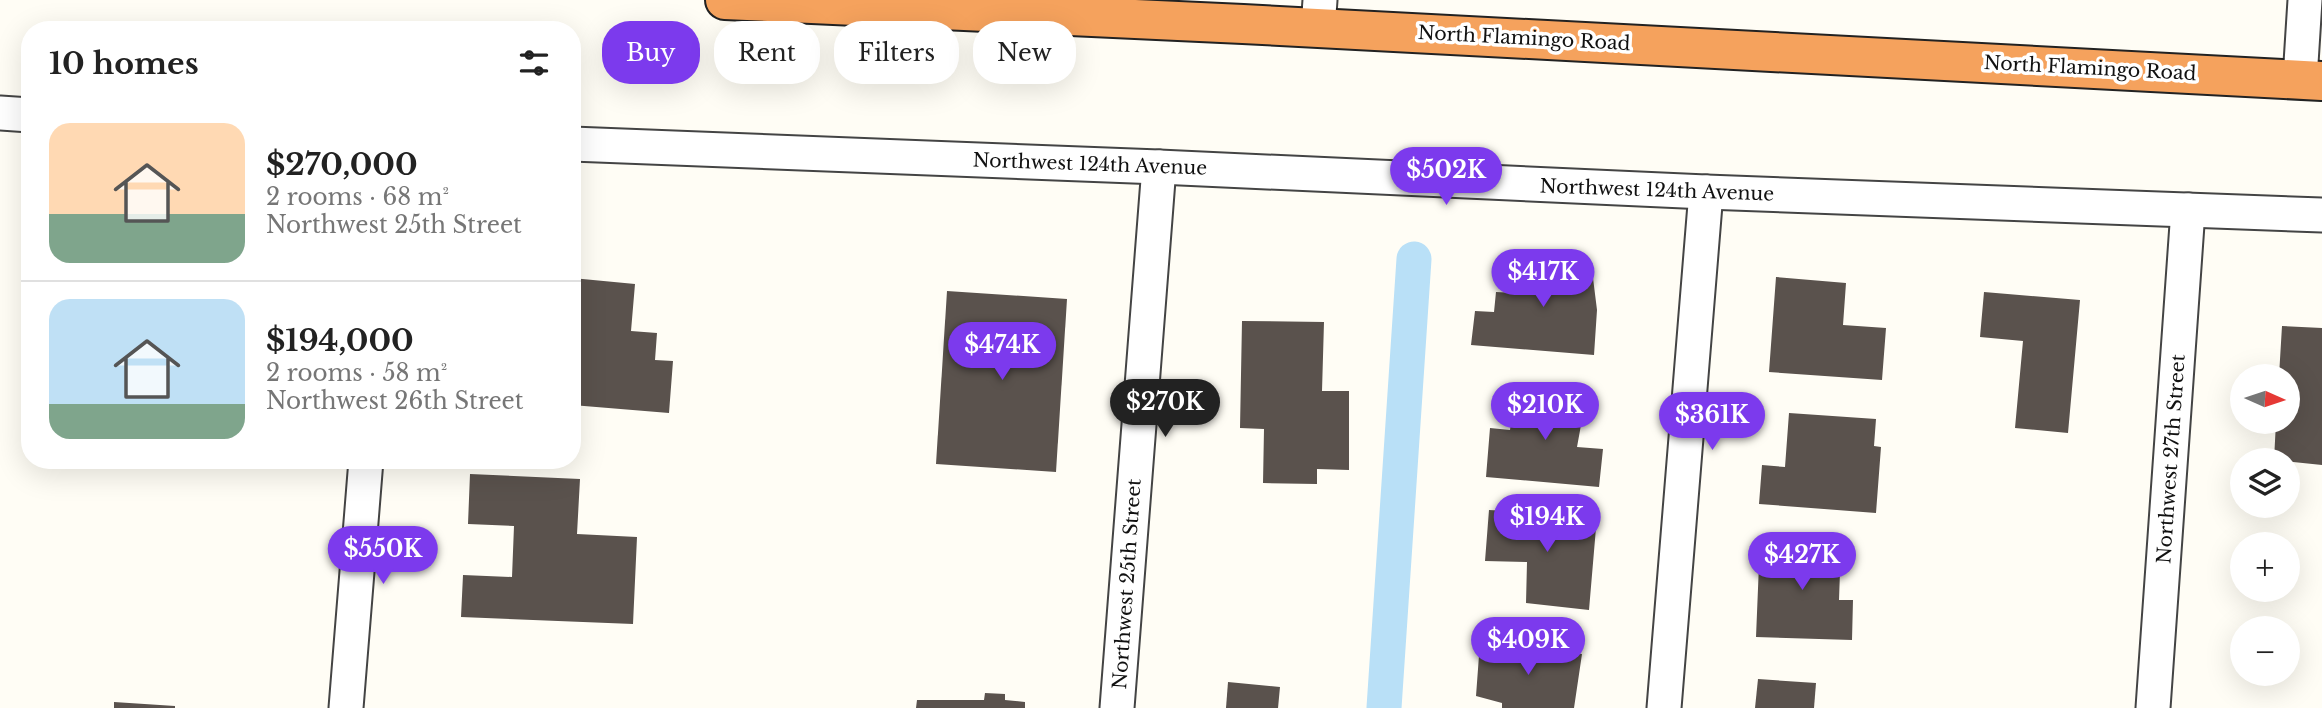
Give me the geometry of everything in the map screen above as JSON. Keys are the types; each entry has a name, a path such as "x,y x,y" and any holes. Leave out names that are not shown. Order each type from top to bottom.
{"highway":[{"name":"North Flamingo Road","path":"725,0 1319,14 2311,80"}],"street":[{"path":"2305,0 2311,80"},
{"path":"0,113 21,114"},
{"name":"Northwest 124th Avenue","path":"581,144 2322,215"},
{"name":"Northwest 25th Street","path":"1117,708 1159,167"},
{"path":"1664,708 1706,192"},
{"name":"Northwest 27th Street","path":"2153,708 2188,210"},
{"path":"346,708 365,469"}],"building":[{"path":"1520,250 1576,261 1593,278 1597,310 1594,355 1471,345 1475,311 1494,312 1496,292 1516,293"},
{"path":"1776,277 1846,283 1843,325 1886,328 1882,380 1769,372"},
{"path":"581,279 635,284 631,331 657,333 655,360 673,361 669,413 581,406"},
{"path":"947,291 1067,299 1056,472 936,464"},
{"path":"1984,292 2080,300 2068,433 2015,428 2023,341 1980,337"},
{"path":"1242,321 1324,322 1322,391 1349,391 1349,470 1317,469 1317,484 1263,483 1264,429 1240,428"},
{"path":"2282,326 2322,328 2322,465 2300,463 2300,448 2275,448 2275,434 2300,434 2300,364 2280,364"},
{"path":"1516,390 1587,392 1577,447 1603,449 1599,487 1486,477 1490,428 1510,430"},
{"path":"1789,413 1876,419 1874,446 1881,447 1876,513 1759,504 1762,465 1785,467"},
{"path":"470,474 580,479 577,534 637,537 633,624 461,617 463,575 512,577 514,526 468,524"},
{"path":"1489,510 1597,516 1589,610 1526,603 1527,562 1485,561"},
{"path":"1760,540 1841,543 1839,600 1853,600 1852,640 1756,637"},
{"path":"1480,642 1582,654 1574,708 1502,708 1502,703 1476,696"},
{"path":"1758,679 1816,683 1814,708 1755,708"},
{"path":"1228,682 1280,687 1278,708 1226,708"},
{"path":"985,693 1005,694 1005,700 1025,702 1025,708 916,708 917,700 984,700"},
{"path":"114,702 175,706 175,708 114,708"}],"waterway":[{"path":"1384,708 1414,259"}]}
